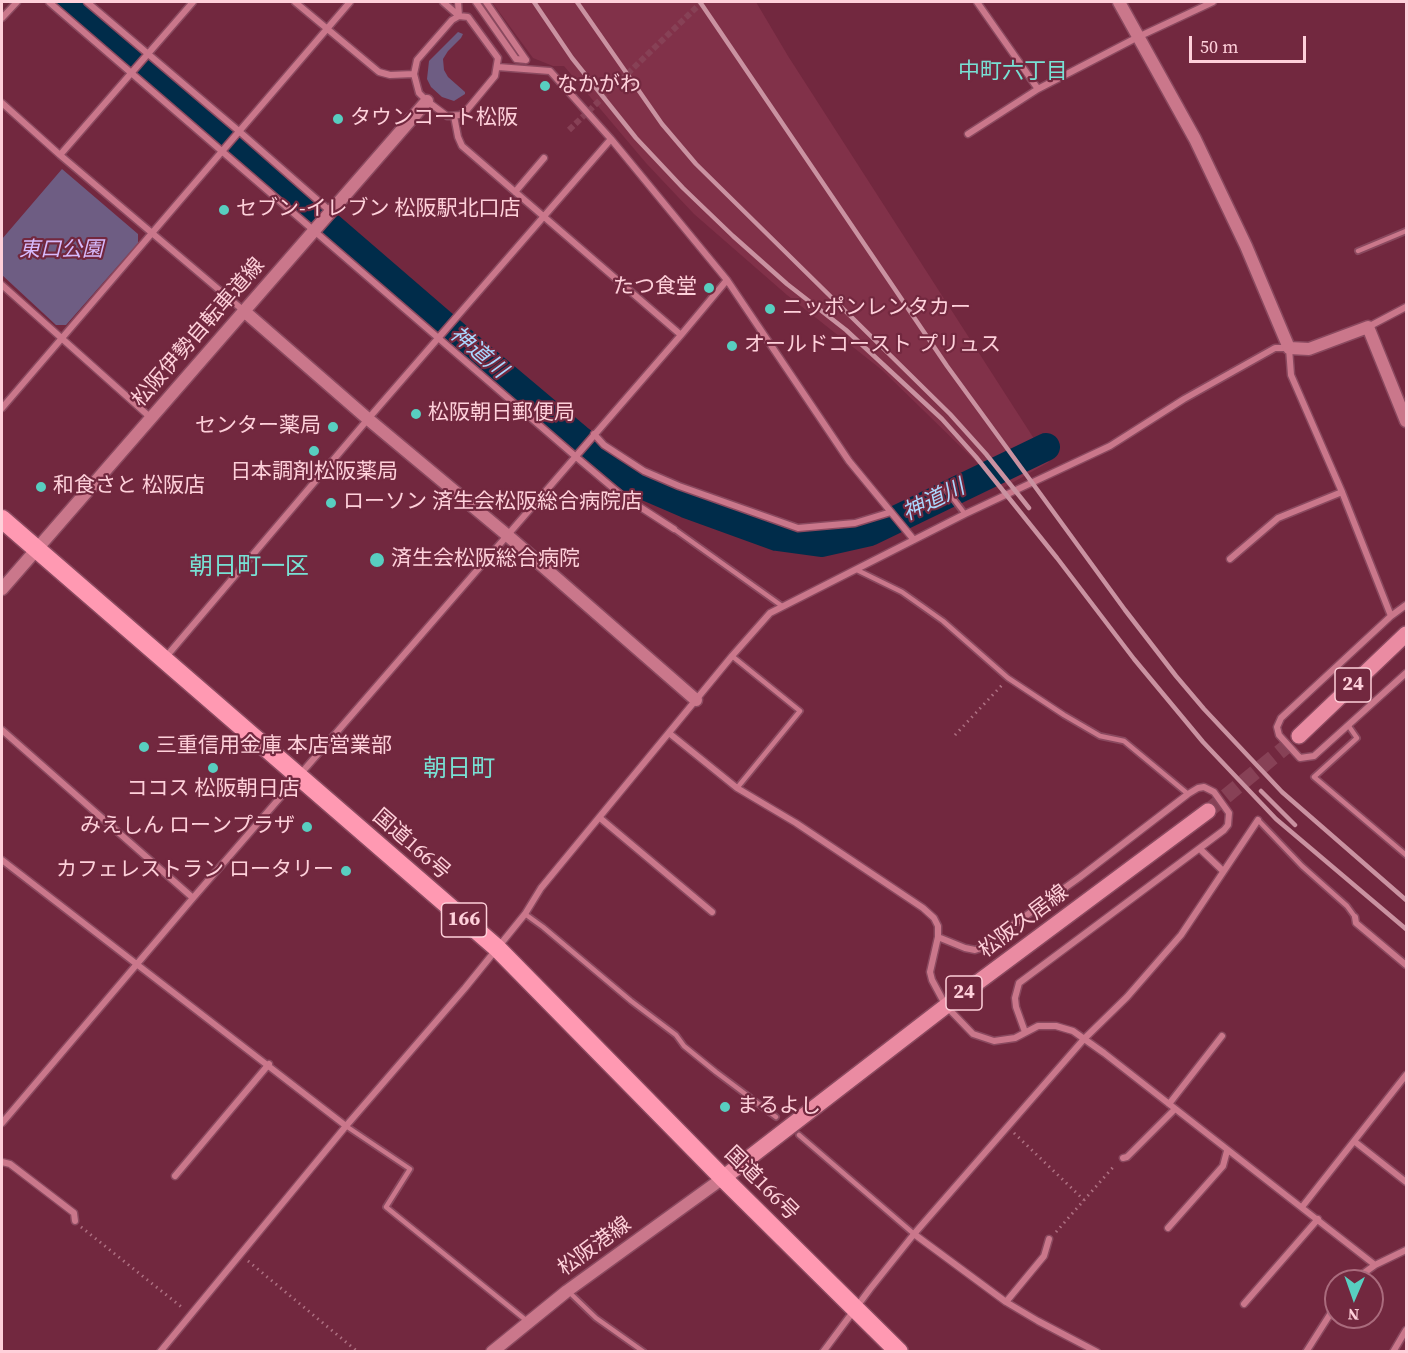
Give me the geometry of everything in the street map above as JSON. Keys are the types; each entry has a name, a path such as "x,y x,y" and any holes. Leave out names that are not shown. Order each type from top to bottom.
{"highway":[{"name":"国道166号","path":"2,519 163,661 497,948 723,1178 899,1352"}],"main road":[{"name":"24","path":"1299,736 1407,634"},
{"name":"松阪久居線","path":"723,1178 946,1006 1208,811"}],"street":[{"path":"2,18 17,2"},
{"path":"49,2 130,74 577,454 620,494 674,529"},
{"path":"87,2 330,211"},
{"path":"60,155 193,2"},
{"path":"295,2 379,72 390,75 414,74"},
{"path":"2,408 350,2"},
{"path":"443,2 459,16 468,17 498,58 498,68 491,82 466,111 447,116 419,93 414,74 417,60 452,20 459,16"},
{"path":"458,2 459,16"},
{"path":"476,2 516,59 526,60 486,2"},
{"path":"977,2 1038,89"},
{"path":"1119,2 1195,139 1246,246 1289,348 1291,375 1342,492 1391,616"},
{"path":"969,134 1038,89 1138,36 1213,2"},
{"path":"498,68 550,71 611,139 728,280 849,461 914,540"},
{"name":"松阪伊勢自転車道線","path":"2,589 427,101"},
{"path":"2,103 368,419 507,535 696,700"},
{"path":"454,116 462,146 681,335"},
{"path":"163,661 368,419 611,139"},
{"path":"515,192 544,158"},
{"path":"2,1123 193,898 728,280"},
{"path":"2,285 152,418"},
{"path":"159,1352 346,1126 465,988 525,914 541,888 770,613 965,514 1110,446 1184,399 1275,348 1309,349 1368,327 1407,307"},
{"path":"1368,327 1407,422"},
{"path":"592,436 644,471 679,486 798,528 855,523 891,512"},
{"path":"1230,559 1278,518 1342,492"},
{"path":"1407,606 1391,616 1281,718 1277,727 1279,735 1300,758 1314,756 1407,673"},
{"path":"2,730 193,898"},
{"path":"669,733 737,788 796,823 923,908 934,918 938,926 938,937 930,972 946,1006 973,1034 994,1041 1006,1041 1038,1026 1056,1026 1073,1032 1375,1265"},
{"path":"938,937 965,948 975,950 981,948 1188,794 1197,788 1209,788 1214,792 1229,813 1228,825 1224,830 1019,983 1015,998 1016,1007 1025,1032"},
{"path":"600,818 712,912"},
{"path":"823,1352 914,1234 1084,1039 1135,988 1180,935 1258,820"},
{"path":"1200,849 1222,870"},
{"path":"2,860 269,1064 346,1126"},
{"path":"1354,917 1356,923 1407,965"},
{"path":"1169,1104 1222,1036"},
{"path":"175,1176 269,1064"},
{"path":"1302,1207 1407,1076"},
{"path":"1123,1158 1127,1157 1175,1109"},
{"path":"1354,1141 1407,1182"},
{"path":"1168,1228 1223,1167 1227,1151"},
{"path":"2,1162 10,1164 74,1213 75,1221"},
{"name":"松阪港線","path":"492,1352 567,1291 723,1178"},
{"path":"1244,1304 1318,1220"},
{"path":"914,1234 1006,1302 1097,1352"},
{"path":"1006,1302 1044,1256 1049,1239"},
{"path":"1370,1269 1407,1250"},
{"path":"1306,1352 1324,1324"},
{"path":"1393,1352 1407,1329"}],"lane":[{"path":"1358,251 1407,231"},
{"path":"946,489 965,514"},
{"path":"674,529 782,606"},
{"path":"857,570 902,592 943,621 1008,678 1100,736 1124,741 1188,794"},
{"path":"732,656 800,711 737,788"},
{"path":"1348,725 1357,738 1314,777 1407,855"},
{"path":"1258,820 1302,866 1347,906 1354,917"},
{"path":"525,914 631,1002 676,1035 684,1046 716,1072 776,1117"},
{"path":"346,1126 410,1169 386,1207 529,1322"},
{"path":"799,1135 914,1234"},
{"path":"567,1291 596,1318 644,1352"}],"path":[{"path":"955,735 1008,678"},
{"path":"1007,1127 1055,1170 1084,1200"},
{"path":"1049,1239 1123,1158"},
{"path":"75,1221 185,1310"},
{"path":"240,1255 358,1352"}],"shaded area":[{"path":"492,2 756,2 788,56 1049,462 1003,488 882,370 787,295 694,214 646,163 564,66 553,66 533,58"}],"green space":[{"path":"458,32 463,34 461,38 443,59 444,70 448,77 465,92 454,101 442,97 431,87 427,79 429,61"},
{"name":"東口公園","path":"62,169 138,234 138,243 66,325 56,325 2,275 2,239"}],"waterway":[{"name":"神道川","path":"70,2 457,336 578,438 635,482 686,504 777,537 821,543 870,532 1046,447"}],"tunnel":[{"path":"569,130 702,2"},
{"path":"1208,811 1299,736"}],"railway":[{"path":"534,2 572,58 636,138 683,188 733,236 787,284 846,330 942,419 976,457 1134,659 1203,742 1276,819 1406,929"},
{"path":"577,2 662,124 696,164 950,414 986,454 1029,508"},
{"path":"700,2 947,366 1125,610 1176,676 1282,792 1406,900"},
{"path":"1261,791 1295,825"}],"place":[{"name":"なかがわ","path":"545,86"},
{"name":"タウンコート松阪","path":"338,119"},
{"name":"セブン-イレブン 松阪駅北口店","path":"224,210"},
{"name":"たつ食堂","path":"709,288"},
{"name":"ニッポンレンタカー","path":"770,309"},
{"name":"オールドコースト プリュス","path":"732,346"},
{"name":"松阪朝日郵便局","path":"416,414"},
{"name":"センター薬局","path":"333,427"},
{"name":"日本調剤松阪薬局","path":"314,451"},
{"name":"和食さと 松阪店","path":"41,487"},
{"name":"ローソン 済生会松阪総合病院店","path":"331,503"},
{"name":"済生会松阪総合病院","path":"377,560"},
{"name":"三重信用金庫 本店営業部","path":"144,747"},
{"name":"ココス 松阪朝日店","path":"213,768"},
{"name":"みえしん ローンプラザ","path":"307,827"},
{"name":"カフェレストラン ロータリー","path":"346,871"},
{"name":"まるよし","path":"725,1107"}],"district":[{"name":"中町六丁目","path":"1013,72"},
{"name":"朝日町一区","path":"249,568"},
{"name":"朝日町","path":"459,770"}]}
